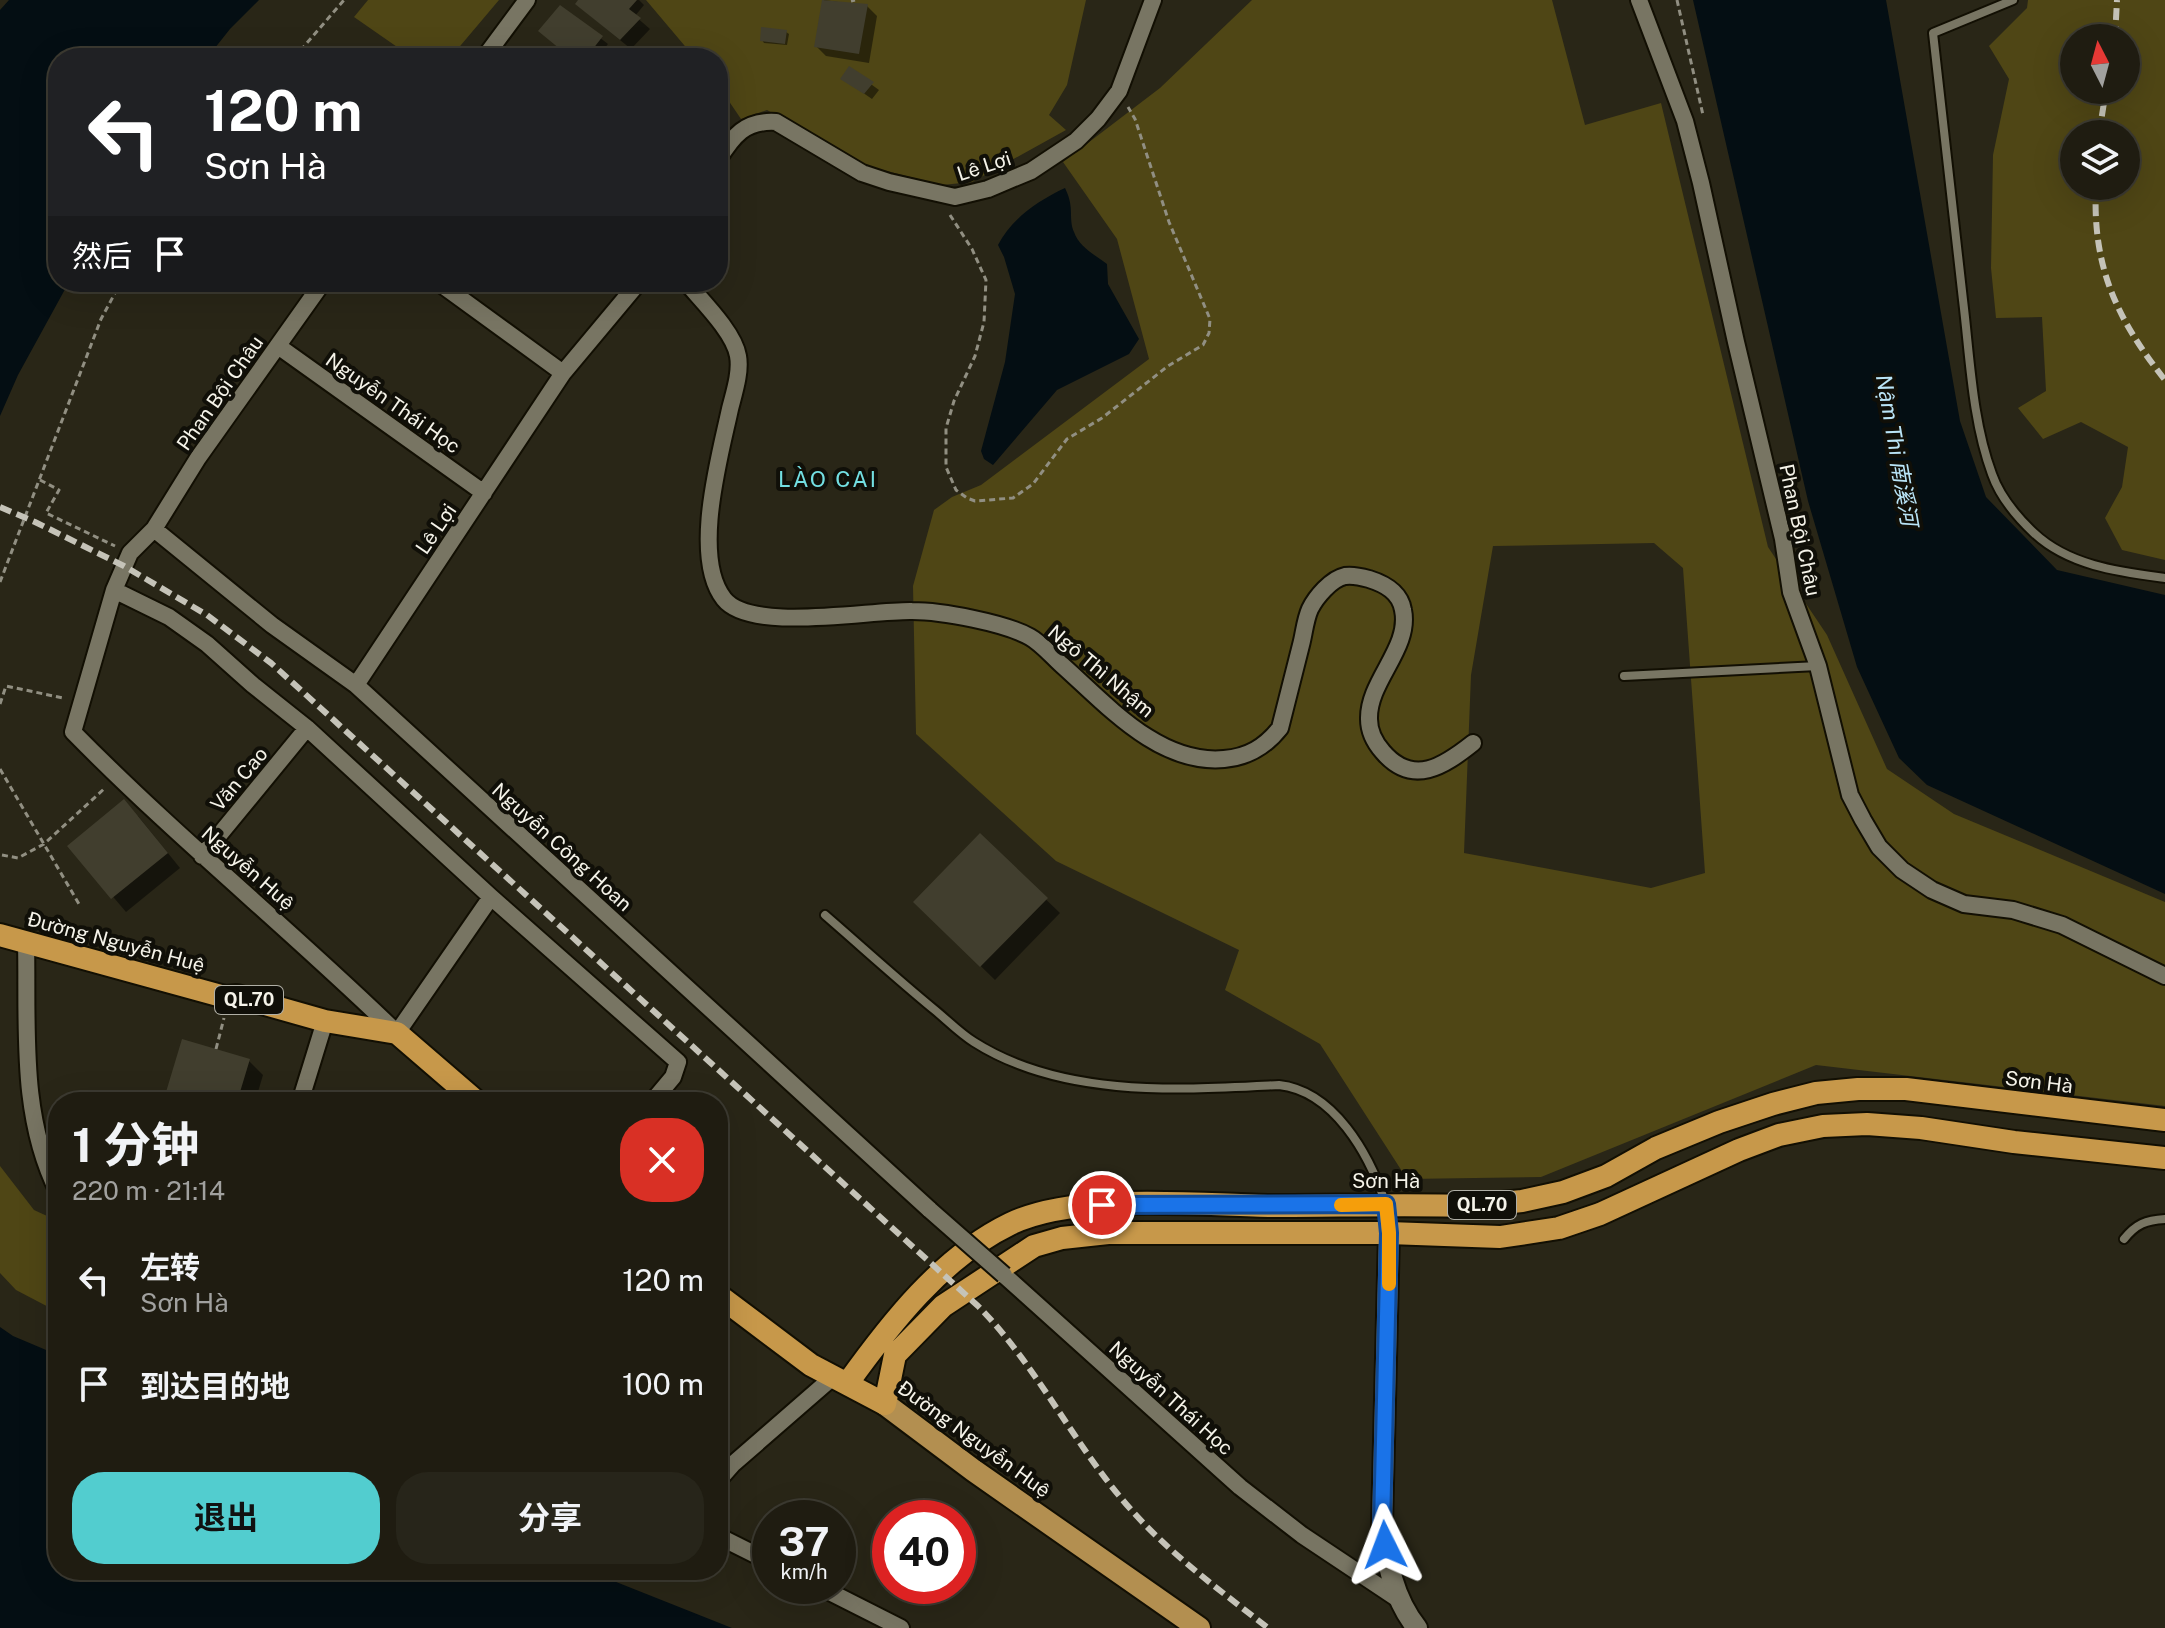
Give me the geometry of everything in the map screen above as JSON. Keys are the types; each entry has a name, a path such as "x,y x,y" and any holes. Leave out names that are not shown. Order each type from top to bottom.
{"highway":[{"name":"Đường Nguyễn Huệ","path":"0,935 225,997 237,996 325,1021 397,1033"},
{"path":"397,1033 465,1092"},
{"name":"Sơn Hà","path":"840,1380 867,1356 955,1260 1008,1225 1042,1211 1128,1204 1473,1206 1522,1201 1563,1192 1606,1176 1656,1148 1773,1104 1816,1093 1858,1089 1906,1089 2165,1120"},
{"name":"QL.70","path":"885,1404 895,1355 943,1306 1034,1246 1062,1238 1108,1233 1389,1233 1500,1237 1559,1228 1600,1214 1739,1150 1779,1135 1823,1126 1867,1124 1921,1128 2014,1142 2165,1158"},
{"path":"1386,1204 1389,1233"},
{"name":"Đường Nguyễn Huệ","path":"728,1303 811,1365 885,1404"}],"main road":[{"name":"Đường Nguyễn Huệ","path":"885,1404 973,1470 1199,1628"}],"street":[{"path":"491,48 527,0"},
{"name":"Lê Lợi","path":"728,144 743,128 760,121 776,122 862,173 932,194 955,197 988,189 1031,171 1076,141 1098,119 1119,91 1153,0"},
{"name":"Phan Bội Châu","path":"1639,0 1689,136 1783,539 1791,592 1818,666 1850,795 1879,847 1902,870 1932,890 1964,904 2013,910 2062,925 2165,976"},
{"name":"Phan Bội Châu","path":"130,553 154,529 198,458 316,292"},
{"path":"452,292 563,373"},
{"name":"Lê Lợi","path":"356,685 563,373 631,292"},
{"name":"Ngô Thì Nhậm","path":"694,292 730,337 738,356 736,385 714,482 709,527 710,556 716,581 724,599 744,613 772,619 914,611 982,622 1031,637 1115,712 1167,750 1212,760 1232,759 1252,753 1268,743 1280,728 1310,609 1333,582 1345,576 1362,577 1393,590 1402,604 1405,617 1403,631 1370,703 1372,735 1380,748 1402,768 1415,771 1448,763 1473,743"},
{"name":"Nguyễn Thái Học","path":"278,346 484,493"},
{"name":"Nguyễn Công Hoan","path":"154,529 272,625 356,685 930,1210"},
{"path":"130,553 114,590 169,617 207,644 307,728 491,897 678,1062 673,1077 660,1092"},
{"name":"Nguyễn Huệ","path":"114,590 73,732 202,856 319,957 397,1033"},
{"name":"Văn Cao","path":"202,856 307,728"},
{"path":"397,1033 491,897"},
{"path":"26,942 30,1094 48,1169"},
{"path":"303,1092 325,1021"},
{"name":"Nguyễn Thái Học","path":"930,1210 1240,1487 1302,1535 1398,1599"},
{"path":"1389,1233 1382,1525 1388,1565 1398,1599 1417,1628"},
{"path":"728,1470 840,1380"},
{"path":"728,1541 752,1553"},
{"path":"854,1604 901,1628"}],"lane":[{"path":"2013,0 1933,33 1976,404 1991,472 2009,505 2036,535 2059,551 2110,569 2165,578"},
{"path":"1624,676 1818,666"},
{"path":"825,915 973,1042 1011,1061 1052,1075 1098,1084 1171,1088 1279,1085 1310,1094 1331,1111 1349,1132 1375,1172 1386,1204"},
{"path":"2124,1239 2133,1227 2147,1220 2165,1219"}],"path":[{"path":"303,48 344,0"},
{"path":"932,194 956,222 986,280 987,302 978,345 946,428 946,467 956,490 967,498 975,501 1013,498 1033,484 1067,439 1102,418 1168,366 1203,345 1209,333 1210,319 1169,222 1135,119 1119,91"},
{"path":"0,582 101,319 116,292"},
{"path":"40,480 59,490 46,513 130,553"},
{"path":"0,704 6,686 64,698"},
{"path":"0,769 79,904"},
{"path":"2,855 18,858 44,844 117,777"},
{"path":"216,1049 224,1023 225,997"}],"shaded area":[{"path":"368,0 499,0 458,48 399,48 354,17"},
{"path":"646,0 1086,0 1067,85 1049,115 1066,130 972,182 942,185 867,166 767,110 741,119 728,100 728,48 687,48"},
{"path":"1252,0 1552,0 1585,125 1661,103 1768,547 1827,635 1887,769 1954,814 2165,902 2165,1106 1816,1065 1541,1177 1407,1179 1320,1044 1225,990 1239,950 1056,861 916,734 913,586 934,510 952,497 981,485 1149,359 1117,239 1063,162 1160,88","holes":["1654,543 1683,568 1705,873 1651,888 1464,853 1471,675 1493,546"]},
{"path":"2028,0 2165,0 2165,560 2122,550 2105,518 2122,487 2128,447 2081,422 2043,439 2018,408 2046,391 2042,317 1996,318 1991,268 1993,155 2009,79 1989,46 2027,8"},
{"path":"0,1166 34,1210 48,1216 48,1307 16,1290 0,1273"}],"water":[{"path":"9,0 259,0 215,48 48,48 48,292 64,292 18,375 0,416 0,10"},
{"name":"Nậm Thi 南溪河","path":"1693,0 1886,0 1960,421 1986,497 2057,570 2165,595 2165,894 1927,785 1899,758 1857,667 1808,501"},
{"path":"1065,188 1076,237 1107,264 1108,284 1139,339 1129,354 1057,390 993,465 984,459 981,451 1005,362 1015,294 998,245 1010,227 1027,211"},
{"path":"0,1327 48,1351 48,1580 611,1580 732,1628 0,1628"}],"building":[{"path":"578,0 637,0 629,9 641,18 620,40 575,4"},
{"path":"822,0 868,4 859,54 814,47"},
{"path":"560,5 603,36 594,48 559,48 538,31"},
{"path":"761,27 787,30 785,44 760,41"},
{"path":"849,66 874,82 864,94 840,79"},
{"path":"124,799 168,853 111,899 67,846"},
{"path":"980,833 1048,898 980,967 913,902"},
{"path":"182,1039 250,1059 240,1092 166,1092"}],"railway":[{"path":"2116,24 2117,0"},
{"path":"2101,120 2104,104"},
{"path":"2096,200 2098,241 2111,290 2133,335 2165,380"},
{"path":"0,507 124,566 207,615 271,663 978,1306 1017,1352 1103,1475 1137,1517 1191,1567 1268,1628"}],"slow traffic":[{"path":"1341,1205 1386,1204 1389,1284"}],"district":[{"name":"LÀO CAI","path":"828,479"}],"route":[{"path":"1102,1205 1386,1204 1389,1334 1382,1525 1385,1545"}]}
